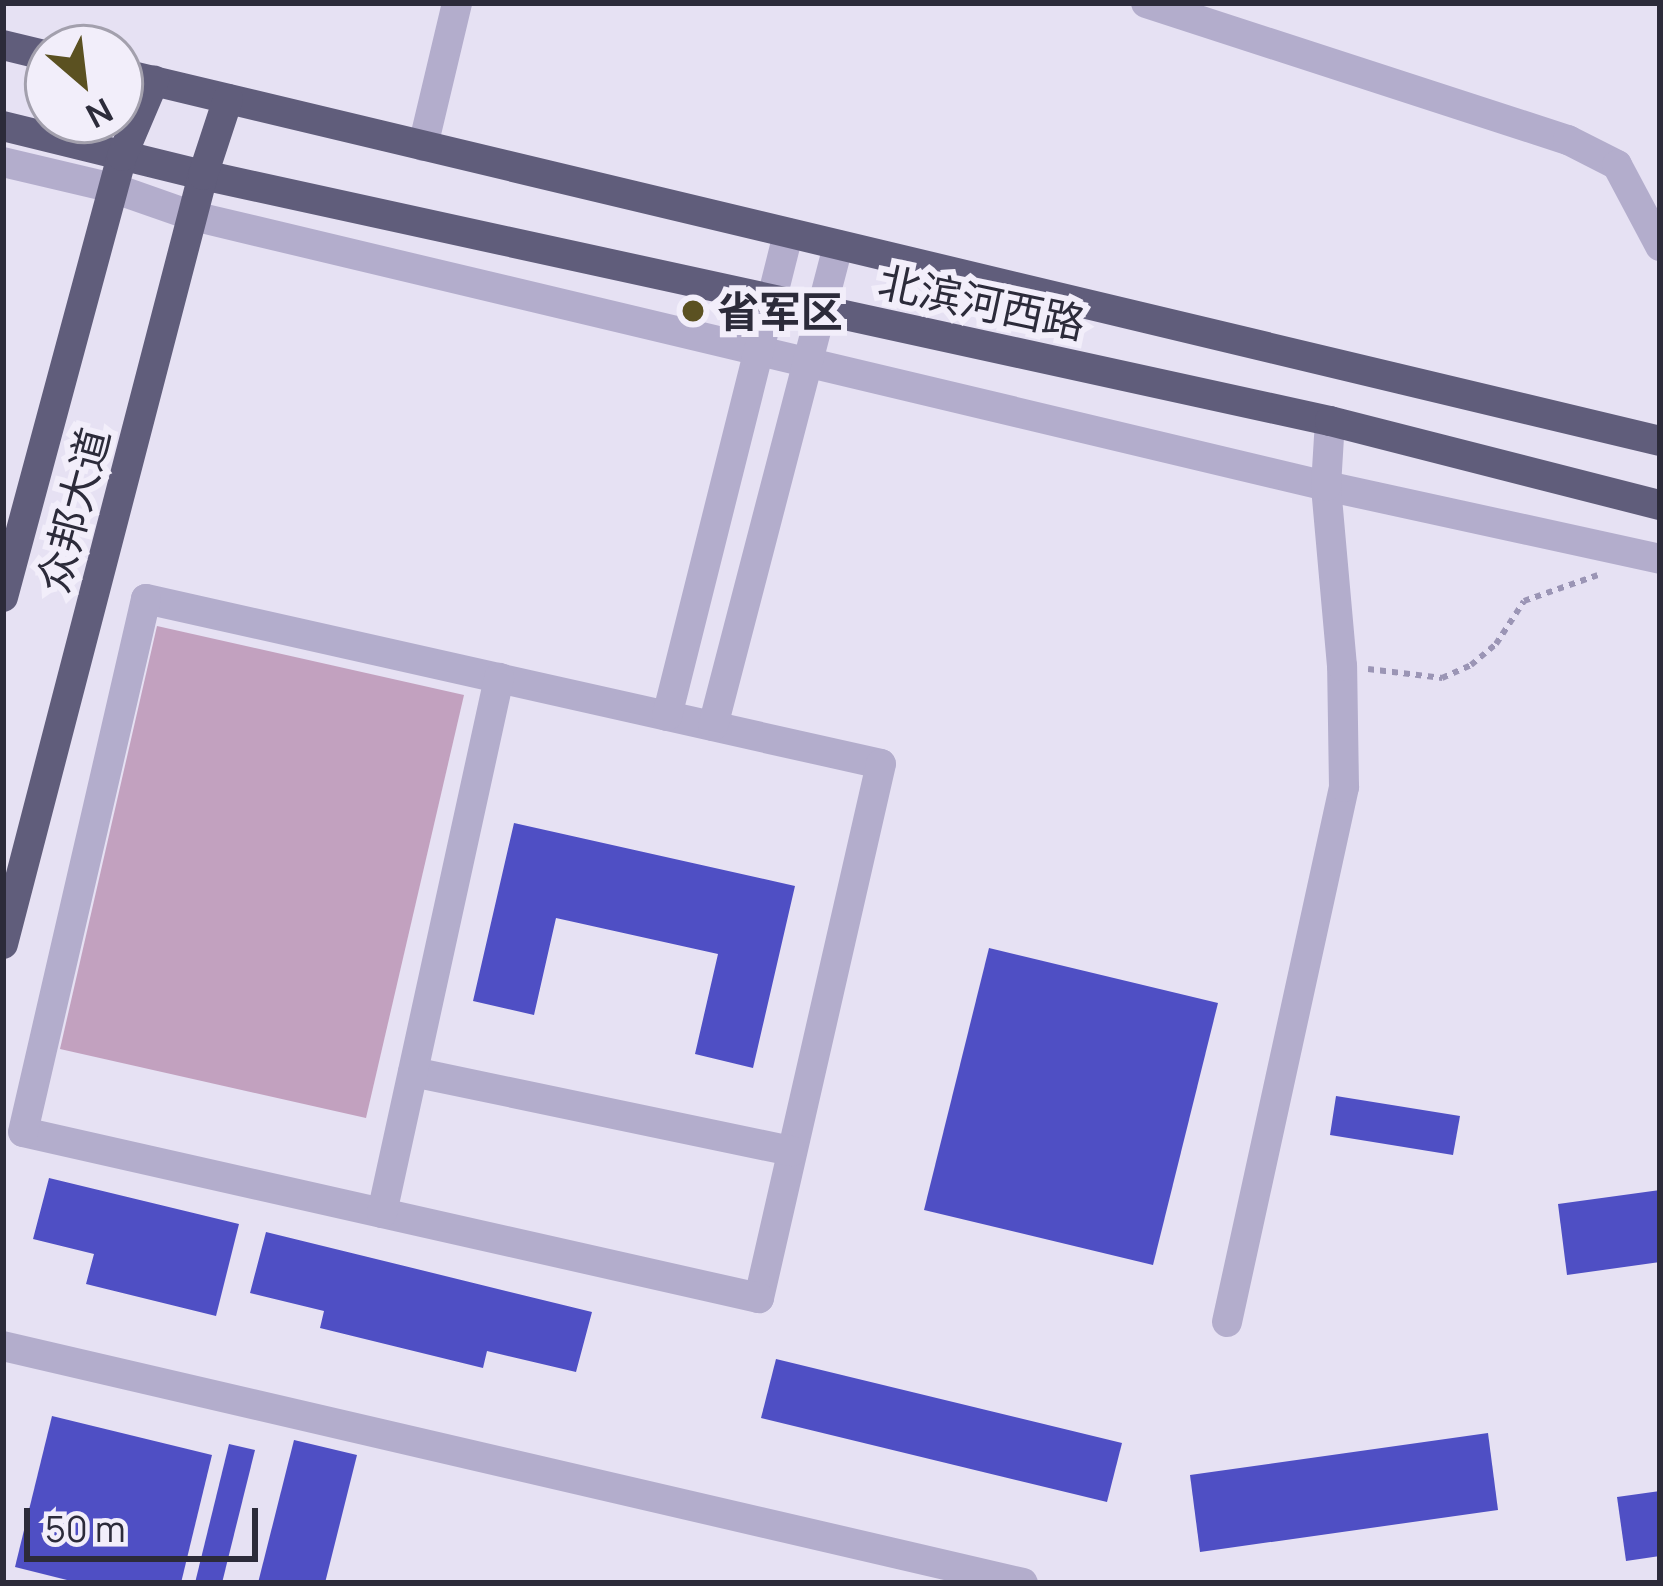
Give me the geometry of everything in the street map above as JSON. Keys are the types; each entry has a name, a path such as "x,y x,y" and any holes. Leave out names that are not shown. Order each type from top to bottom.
{"main road":[{"name":"北滨河西路","path":"144,79 1660,441"},
{"name":"众邦大道","path":"3,597 122,156 154,81"},
{"name":"众邦大道","path":"3,944 203,176 228,99"},
{"name":"北滨河西路","path":"3,126 203,176 1330,421 1660,505"}],"street":[{"path":"423,146 458,3"},
{"path":"1146,3 1568,140 1617,165 1660,246"},
{"path":"3,162 113,188 193,216 1326,486 1650,557"},
{"path":"667,716 788,233"},
{"path":"713,726 838,245"},
{"path":"1227,1322 1344,787 1342,666 1326,486 1330,421"},
{"path":"146,599 667,716 881,764 759,1298 23,1132 146,599"},
{"path":"382,1213 499,678"},
{"path":"413,1072 792,1151"},
{"path":"3,1346 1022,1583"}],"path":[{"path":"1342,666 1442,678 1471,665 1496,644 1524,602 1650,557"}],"shaded area":[{"path":"157,626 464,695 366,1118 60,1049"}],"building":[{"path":"514,823 795,886 753,1068 695,1054 718,954 556,918 534,1015 473,1001"},
{"path":"989,948 1218,1003 1153,1265 924,1210"},
{"path":"1336,1096 1460,1116 1453,1155 1330,1135"},
{"path":"49,1178 239,1224 216,1316 86,1284 94,1254 33,1239"},
{"path":"1660,1190 1660,1262 1567,1275 1558,1204"},
{"path":"266,1232 592,1312 576,1372 487,1351 483,1368 320,1328 324,1311 250,1293"},
{"path":"776,1359 1122,1443 1107,1502 761,1418"},
{"path":"52,1416 212,1455 181,1583 79,1583 15,1567"},
{"path":"1488,1433 1498,1510 1200,1552 1190,1475"},
{"path":"294,1440 357,1455 325,1583 258,1583"},
{"path":"229,1444 255,1450 222,1583 195,1583"},
{"path":"1660,1491 1660,1556 1626,1561 1617,1497"}],"place":[{"name":"省军区","path":"693,311"}]}
